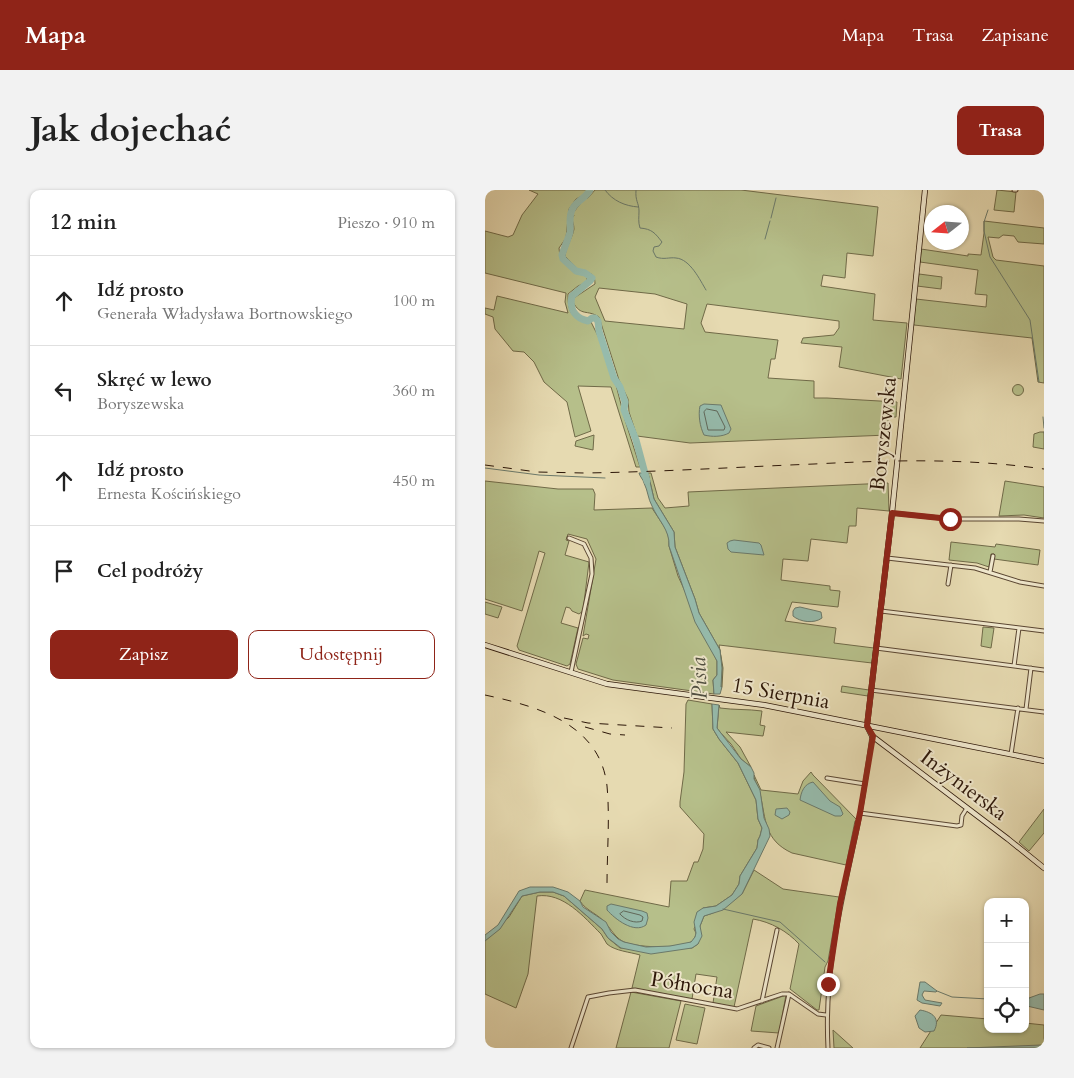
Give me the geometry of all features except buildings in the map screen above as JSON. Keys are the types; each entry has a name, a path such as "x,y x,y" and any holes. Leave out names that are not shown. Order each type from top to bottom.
{"street":[{"name":"Boryszewska","path":"867,726 892,513 925,190"},
{"path":"892,513 950,519 1044,521"},
{"path":"569,538 584,544 593,564 571,673"},
{"path":"990,573 993,556"},
{"path":"887,558 975,568 1020,582 1044,586"},
{"path":"948,584 951,565"},
{"path":"881,611 1044,631"},
{"path":"1014,666 1019,628"},
{"name":"15 Sierpnia","path":"485,646 614,685 774,707 1044,761"},
{"path":"876,648 1044,670"},
{"path":"1026,709 1031,668"},
{"path":"871,690 1044,712"},
{"path":"1011,754 1018,708"},
{"name":"Inżynierska","path":"867,726 873,736 1044,868"},
{"path":"828,1048 826,1015 831,954 860,813 873,736"},
{"path":"827,778 865,784"},
{"path":"860,813 957,826 961,825 962,816 967,807"},
{"path":"762,1001 777,930"},
{"name":"Północna","path":"571,1048 587,999 594,995 635,990 737,1009 782,994 789,994"},
{"path":"777,1048 789,994 818,1014 826,1015"},
{"path":"754,1048 758,1045 769,1048"}],"green space":[{"path":"529,190 588,190 584,195 576,199 569,209 566,238 559,248 560,257 574,272 584,274 587,277 587,282 568,294 569,305 574,316 588,323 591,322 599,338 616,385 640,467 636,467 611,387 578,386 591,431 575,437 567,402 544,382 534,362 524,352 513,351 495,329 493,317 485,314 485,308 494,310 497,296 568,313 565,302 566,293 485,273 485,231 508,237 513,235 522,215 538,194"},
{"path":"595,190 741,190 878,207 873,256 847,253 845,278 823,275 821,286 875,294 873,320 907,323 901,379 839,367 842,347 801,343 803,338 834,335 839,328 839,321 707,304 701,323 705,332 778,340 775,359 771,359 768,378 814,381 814,398 897,402 896,417 888,417 888,435 690,443 637,436 629,412 628,399 619,380 599,317 579,310 573,302 574,298 595,284 592,274 578,269 565,256 574,229 573,213 584,199 588,198","holes":["599,288 655,294 687,304 684,329 605,321 595,297"]},
{"path":"997,190 1016,192 1014,212 994,210"},
{"path":"984,221 1044,228 1044,244 1018,242 1014,236 988,237 993,257 996,260 1044,266 1044,383 1038,382 1032,338 914,325 913,323 916,299 986,307 987,295 975,294 978,270 920,262 921,249 968,256 968,254 981,255"},
{"path":"919,274 942,277 941,289 917,286"},
{"path":"1018,384 1024,390 1018,396 1012,390"},
{"path":"1044,432 1044,449 1033,447 1034,434"},
{"path":"594,435 593,450 575,446 576,441"},
{"path":"648,473 651,473 658,498 665,508 689,506 688,492 888,483 889,511 857,508 856,526 849,526 847,543 811,539 808,561 783,559 781,580 830,586 830,590 840,591 838,607 792,602 785,621 836,628 834,643 874,648 872,663 719,645 720,650 699,613 675,547 674,532 654,499"},
{"path":"485,481 558,489 593,489 595,494 594,510 652,508 667,531 669,546 678,576 717,661 717,675 713,680 714,694 613,680 578,669 576,664 583,638 588,639 589,635 583,636 596,559 587,539 568,534 566,540 569,541 565,555 589,562 583,611 579,614 566,607 561,623 578,628 570,664 567,666 519,650 517,646 545,553 539,551 522,611 485,599"},
{"path":"1005,481 1044,487 1044,518 1024,515 999,516"},
{"path":"951,542 995,547 996,544 1040,550 1038,565 994,559 994,554 991,554 989,567 977,563 949,560"},
{"path":"485,602 502,607 498,618 485,614"},
{"path":"983,627 994,628 991,648 981,646"},
{"path":"720,652 723,668 722,687 722,668"},
{"path":"842,686 869,690 868,696 841,692"},
{"path":"688,700 712,704 713,729 738,763 756,800 758,819 762,828 757,848 740,876 739,884 732,895 716,906 703,908 694,929 696,933 695,938 692,941 666,947 636,945 622,941 580,901 585,890 669,907 671,881 687,881 694,862 698,862 703,849 704,834 680,807 684,772 686,704"},
{"path":"719,705 720,708 762,711 760,725 765,726 763,736 726,732 740,747 751,767 741,759 717,728"},
{"path":"811,772 857,820 855,821 846,865 792,853 776,842 768,828 754,775 761,790 798,794 803,781"},
{"path":"1044,809 1044,833 1029,851 1019,842"},
{"path":"754,870 783,889 839,897 828,961 825,967 819,1010 790,989 799,944 784,931 772,925 753,919 734,1007 713,1003 717,977 696,974 692,999 632,988 640,955 618,950 610,946 601,934 572,907 556,898 547,896 537,896 528,974 516,1008 485,994 485,941 509,917 522,896 540,892 553,892 564,896 602,929 608,938 620,948 692,948 698,944 700,926 704,916 713,913 742,894"},
{"path":"631,992 681,1001 669,1048 616,1048"},
{"path":"786,995 779,1033 751,1031 756,1006"},
{"path":"685,1004 705,1008 697,1044 676,1040"},
{"path":"941,1015 984,1019 984,1033 1029,1033 1029,1023 1044,1025 1044,1048 920,1048"},
{"path":"833,1030 853,1048 834,1048"}],"water":[{"path":"704,404 721,405 731,429 729,433 717,436 704,435 700,425 699,413 700,406"},
{"path":"639,473 648,473 654,499 674,532 675,547 699,613 720,650 722,687 720,694 714,694 713,680 717,675 717,661 695,622 669,546 668,535 654,511"},
{"path":"734,540 759,543 764,555 731,552 728,549 727,543"},
{"path":"800,607 821,612 822,618 811,622 796,618 793,616 793,611 795,608"},
{"path":"712,704 719,705 717,728 754,773 754,779 760,790 764,818 770,836 742,894 723,910 704,916 700,926 702,936 698,944 692,948 651,954 621,948 564,896 553,892 540,892 522,896 500,929 485,941 485,935 498,925 519,891 530,887 553,887 568,892 580,901 583,907 606,922 611,932 624,942 646,947 670,946 691,942 696,933 694,922 697,912 703,908 716,906 732,895 739,884 740,876 757,848 762,828 758,819 756,800 738,763 713,729"},
{"path":"813,782 830,801 840,807 843,814 841,816 835,816 800,800 803,789"},
{"path":"787,808 790,812 789,815 782,819 775,815 776,809"},
{"path":"611,904 647,913 646,925 636,928 620,921 607,910 607,906"},
{"path":"920,982 925,982 937,991 924,991 922,995 925,1000 942,1003 940,1006 922,1003 917,1000"},
{"path":"1044,994 1044,1010 1029,1006 1029,998"},
{"path":"920,1010 932,1014 936,1019 934,1031 925,1032 919,1028 915,1016"},
{"path":"1041,1045 1044,1048 967,1048"}],"waterway":[{"name":"Pisia","path":"590,190 571,211 570,232 562,255 563,259 576,271 585,273 592,278 572,296 571,305 576,315 583,320 588,321 595,318 598,321 599,331 614,378 620,387 625,402 624,410 636,440 647,481"},
{"path":"605,190 620,202 638,207"},
{"path":"636,190 640,228 653,232 662,242 659,246 654,247 653,251 656,257 676,258 686,262 706,290"},
{"path":"771,218 776,198"},
{"path":"988,210 984,222 984,231 990,257 1030,320 1039,382"},
{"path":"765,239 770,221"},
{"path":"1043,417 1044,428"},
{"path":"485,468 539,475 605,478"},
{"path":"723,909 780,922 825,962"},
{"path":"937,991 952,997 984,999"}],"railway":[{"path":"485,465 537,472 584,473 929,461 1015,465 1044,469"},
{"path":"485,695 525,705 563,721 579,732 592,747 602,764 607,786 607,885"},
{"path":"564,718 588,723 672,728"},
{"path":"585,727 610,734 625,735"}],"route":[{"path":"828,984 840,904 860,813 873,736 868,731 867,726 892,513 950,519"}]}
